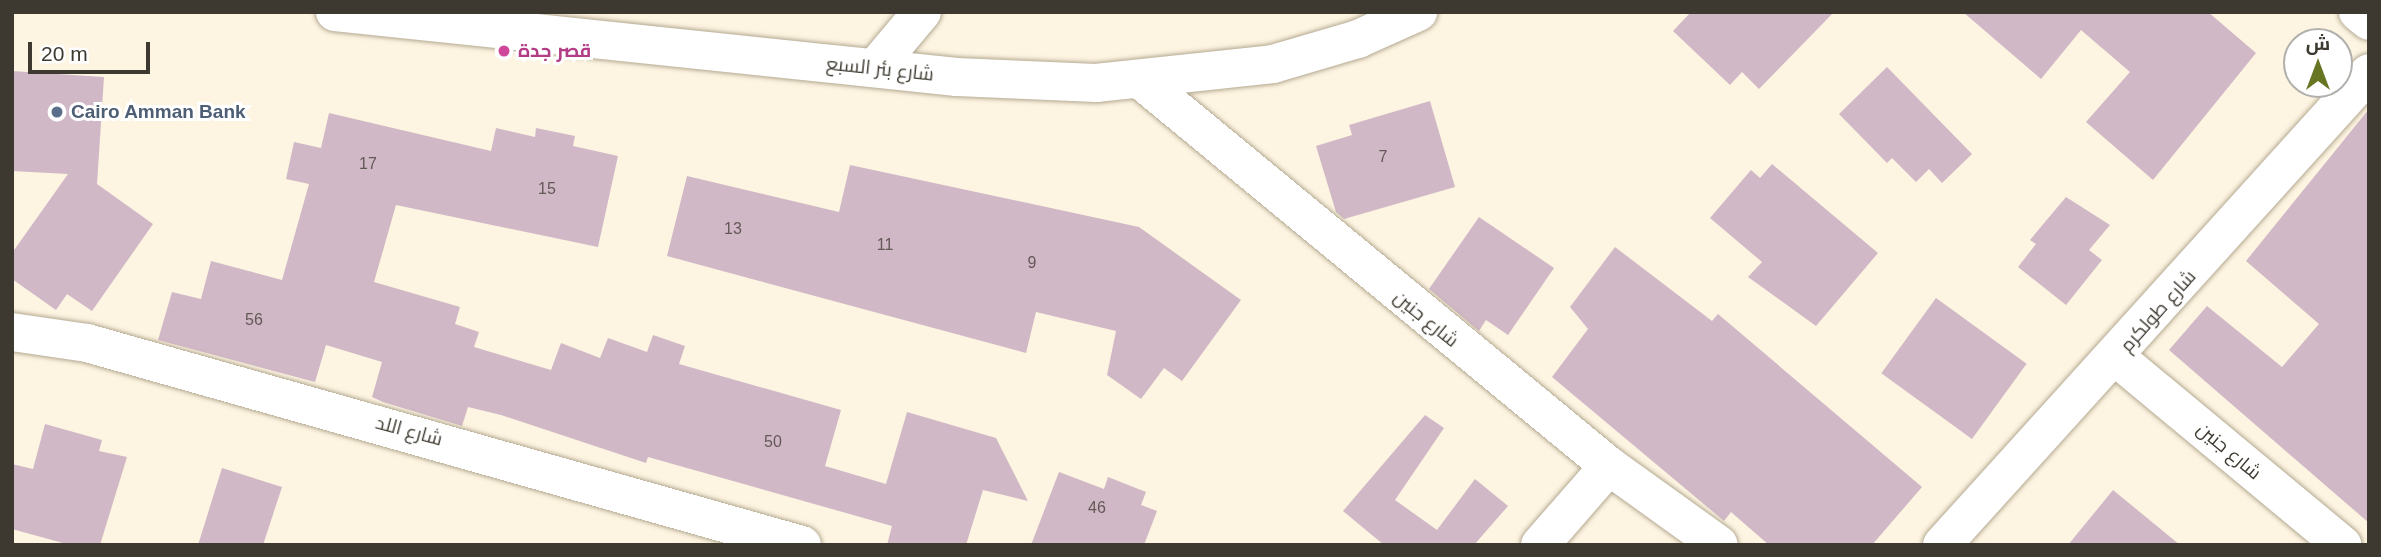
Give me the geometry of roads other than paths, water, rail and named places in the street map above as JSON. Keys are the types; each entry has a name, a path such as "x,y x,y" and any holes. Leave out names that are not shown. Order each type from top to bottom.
{"street":[{"name":"شارع بئر السبع","path":"335,12 1019,81 1142,81 1273,64 1358,39 1418,12"},
{"path":"875,68 922,12"},
{"path":"2358,12 2369,21"},
{"name":"شارع طولكرم","path":"1942,545 2117,358 2369,73"},
{"name":"شارع جنين","path":"1142,81 1609,466 1720,545"},
{"name":"شارع اللد","path":"12,332 113,351 802,545"},
{"name":"شارع جنين","path":"2117,358 2342,545"},
{"path":"1541,545 1609,466"}],"place":[{"name":"قصر جدة","path":"504,51"},
{"name":"Cairo Amman Bank","path":"57,112"}]}
